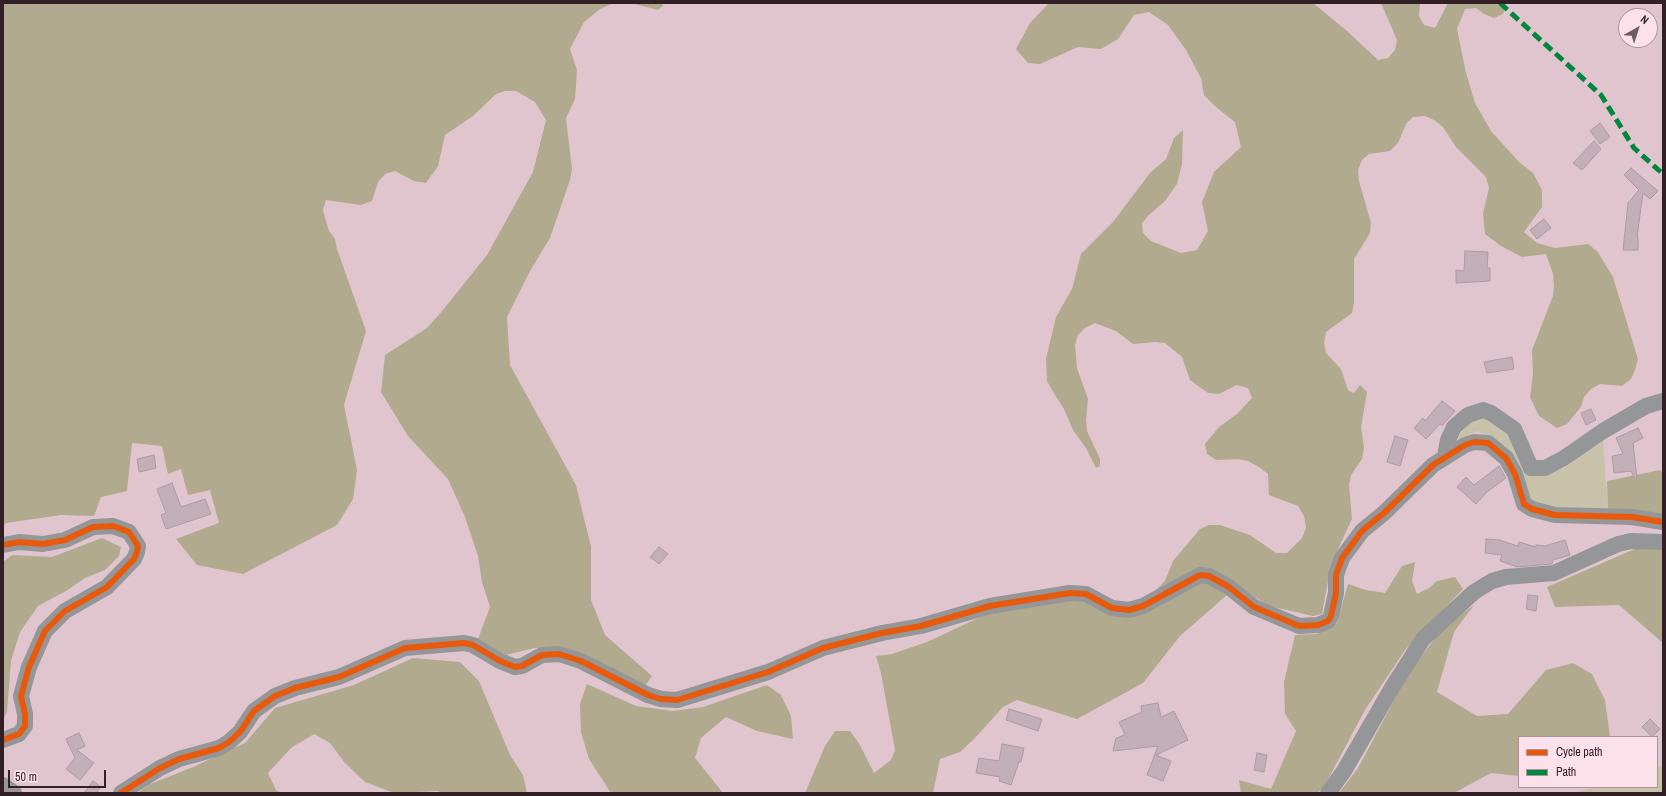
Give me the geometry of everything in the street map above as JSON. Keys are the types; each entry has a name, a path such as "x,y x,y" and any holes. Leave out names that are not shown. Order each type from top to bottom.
{"street":[{"path":"1445,457 1448,440 1454,427 1468,415 1483,410 1492,414 1514,429 1531,468 1544,468 1564,458 1603,431 1646,406 1663,401"},
{"path":"121,793 160,768 179,759 219,748 229,742 240,732 254,711 275,696 295,688 339,677 405,648 464,643 473,645 500,661 514,667 522,666 542,655 559,654 581,661 648,695 661,699 677,700 768,672 823,648 882,633 921,626 990,606 1070,593 1086,594 1112,608 1130,610 1143,606 1200,575 1209,576 1228,587 1254,607 1299,626 1318,626 1328,621 1331,616 1336,593 1336,575 1342,558 1358,536 1433,465 1474,442 1488,443 1506,458 1515,474 1524,504 1542,513 1632,517 1663,522"},
{"path":"3,545 19,542 44,544 65,540 93,527 113,526 129,532 138,546 134,560 107,587 65,611 45,631 29,667 21,696 25,714 25,726 19,734 3,740"},
{"path":"1328,793 1344,771 1393,686 1423,639 1474,592 1492,581 1506,576 1554,573 1624,542 1663,542"},
{"path":"3,784 14,793"}],"shaded area":[{"path":"3,3 614,3 600,9 584,22 570,49 577,70 575,99 566,118 572,169 570,180 550,238 530,271 507,317 510,365 576,485 591,547 591,600 605,635 652,676 645,686 561,647 534,648 506,655 478,639 490,607 482,582 478,556 465,517 448,479 408,436 381,392 385,355 427,328 443,310 487,255 533,172 546,120 535,102 516,91 505,91 496,94 473,116 445,135 438,166 426,183 414,181 395,171 385,174 378,182 372,201 361,205 326,200 323,210 329,231 335,239 337,249 366,331 344,405 357,470 353,499 337,525 243,574 197,565 176,539 219,523 210,490 188,495 181,469 168,474 162,446 132,443 127,491 101,497 94,516 61,515 6,523 3,526"},
{"path":"631,3 662,3 663,6 658,10"},
{"path":"1049,3 1313,3 1347,31 1378,60 1388,58 1395,50 1397,40 1381,3 1420,3 1419,16 1424,25 1435,28 1448,3 1506,3 1503,14 1494,18 1484,14 1476,8 1465,9 1457,29 1466,73 1475,103 1491,131 1519,162 1533,173 1542,190 1542,207 1524,232 1537,243 1555,248 1588,244 1597,251 1613,277 1638,359 1635,370 1631,379 1622,386 1600,384 1591,389 1584,397 1581,407 1567,424 1557,428 1539,416 1530,397 1533,374 1532,350 1553,296 1553,274 1546,254 1522,257 1501,246 1485,234 1483,213 1489,188 1486,177 1456,147 1443,127 1434,120 1425,116 1413,117 1406,124 1398,143 1390,151 1369,154 1362,160 1358,170 1359,181 1371,223 1370,233 1354,259 1354,303 1352,313 1326,332 1324,343 1326,353 1341,369 1348,390 1354,393 1360,385 1367,392 1361,427 1364,448 1362,459 1351,475 1349,485 1352,519 1338,549 1329,576 1322,614 1313,616 1269,606 1245,591 1227,595 1180,636 1143,683 1077,719 1017,700 1003,707 960,752 940,759 933,793 805,793 825,746 835,731 850,731 860,745 874,773 891,760 895,750 881,673 876,656 892,654 927,642 1038,590 1071,586 1110,602 1132,608 1150,596 1165,581 1173,561 1200,529 1209,525 1220,525 1250,535 1276,553 1287,553 1302,538 1306,528 1304,516 1298,506 1269,495 1268,474 1259,467 1248,461 1238,459 1216,460 1207,454 1205,444 1219,427 1237,414 1252,398 1248,388 1237,385 1219,394 1208,393 1190,380 1182,357 1165,343 1155,342 1133,344 1116,331 1095,323 1085,328 1078,335 1075,345 1077,368 1088,399 1086,420 1087,431 1100,459 1100,466 1096,468 1086,448 1073,430 1064,409 1047,381 1046,359 1056,317 1072,289 1081,254 1113,222 1150,173 1166,159 1174,138 1183,130 1182,164 1177,184 1165,201 1142,223 1143,233 1151,241 1181,253 1197,250 1208,231 1202,202 1214,172 1241,147 1235,122 1217,108 1204,95 1201,78 1186,50 1168,25 1149,12 1134,15 1118,39 1101,49 1078,47 1040,64 1028,63 1016,49 1030,23"},
{"path":"1481,416 1513,437 1541,475 1563,469 1603,441 1608,510 1541,506 1527,497 1494,438 1477,431 1458,440 1459,436 1468,424"},
{"path":"1660,470 1663,473 1663,517 1608,510 1607,481"},
{"path":"102,538 121,547 119,556 105,570 85,578 66,591 38,606 20,632 11,661 7,712 3,720 3,562 12,555 52,557"},
{"path":"1637,548 1663,550 1663,643 1619,605 1555,607 1547,587"},
{"path":"1415,562 1412,581 1417,594 1429,588 1437,581 1455,577 1463,589 1405,650 1365,710 1326,783 1318,793 1241,793 1239,780 1271,789 1296,731 1285,714 1284,682 1295,635 1317,634 1337,623 1348,584 1366,590 1385,593 1402,566"},
{"path":"1474,605 1454,632 1437,692 1477,716 1508,714 1546,670 1573,663 1592,674 1605,700 1610,736 1518,736 1518,776 1491,773 1454,793 1339,793 1358,768 1408,674 1442,629"},
{"path":"413,658 460,662 479,681 510,755 523,775 527,793 442,793 438,791 394,793 365,782 345,763 330,743 314,734 291,748 268,773 276,790 281,793 138,793 148,785 193,767 245,743 275,708 354,685"},
{"path":"587,684 636,706 673,711 703,707 767,685 781,695 791,716 793,739 757,731 726,717 701,738 695,758 723,793 611,793 589,759 581,732 580,704"},
{"path":"1663,765 1663,793 1571,793 1591,788 1658,788 1658,767"}],"building":[{"path":"1600,123 1610,137 1600,144 1590,131"},
{"path":"1594,141 1601,149 1582,170 1573,163"},
{"path":"1631,168 1658,191 1650,199 1643,193 1637,237 1638,250 1623,250 1628,203 1639,190 1624,175"},
{"path":"1544,219 1551,228 1537,239 1530,230"},
{"path":"1465,251 1488,252 1487,268 1490,268 1490,281 1456,283 1456,270 1464,271"},
{"path":"1512,357 1514,369 1487,373 1484,362"},
{"path":"1442,401 1455,411 1442,426 1440,424 1426,439 1414,428 1423,418 1425,421"},
{"path":"1591,409 1596,420 1586,425 1581,413"},
{"path":"1638,428 1643,438 1633,443 1637,479 1635,479 1631,471 1614,473 1612,456 1623,454 1616,438"},
{"path":"1395,436 1408,440 1400,466 1387,462"},
{"path":"154,455 156,468 139,472 137,459"},
{"path":"1499,466 1506,478 1487,492 1476,504 1457,487 1466,477 1474,485"},
{"path":"172,483 181,507 205,499 211,514 166,529 161,515 166,513 157,489"},
{"path":"1486,539 1499,540 1518,546 1519,542 1536,547 1536,545 1545,546 1565,540 1570,555 1553,560 1552,564 1517,567 1500,561 1502,555 1485,553"},
{"path":"659,547 668,554 659,564 650,557"},
{"path":"1528,595 1538,596 1536,611 1526,609"},
{"path":"1158,703 1161,717 1174,711 1188,740 1156,755 1171,761 1163,781 1147,775 1158,746 1113,751 1116,738 1125,735 1119,722 1142,712 1141,706"},
{"path":"1009,709 1042,719 1038,731 1006,720"},
{"path":"1650,719 1660,729 1653,736 1651,736 1642,727"},
{"path":"79,733 85,746 77,750 94,763 80,780 66,769 75,758 66,739"},
{"path":"1002,744 1024,748 1021,762 1019,762 1011,785 999,781 1000,777 976,773 979,758 999,761"},
{"path":"1257,753 1267,755 1264,772 1254,770"},
{"path":"93,781 101,787 96,793 84,793"}],"marked path":[{"path":"1500,3 1601,95 1634,148 1663,174"}],"cycle path":[{"path":"121,793 160,768 179,759 219,748 229,742 240,732 254,711 275,696 295,688 339,677 405,648 464,643 473,645 500,661 515,667 522,666 542,655 559,654 581,661 648,695 661,699 677,700 768,672 823,648 882,633 921,626 990,606 1070,593 1086,594 1112,608 1129,610 1143,606 1200,575 1209,576 1229,587 1254,607 1299,626 1318,625 1328,621 1331,616 1336,593 1336,575 1342,558 1362,531 1384,513 1433,465 1465,445 1474,442 1488,443 1506,458 1515,474 1524,504 1532,509 1555,515 1632,517 1663,522"},
{"path":"3,545 19,542 43,544 65,540 93,527 113,526 129,532 138,546 134,559 107,587 65,611 45,631 29,667 21,696 25,714 25,726 19,734 3,740"}]}
